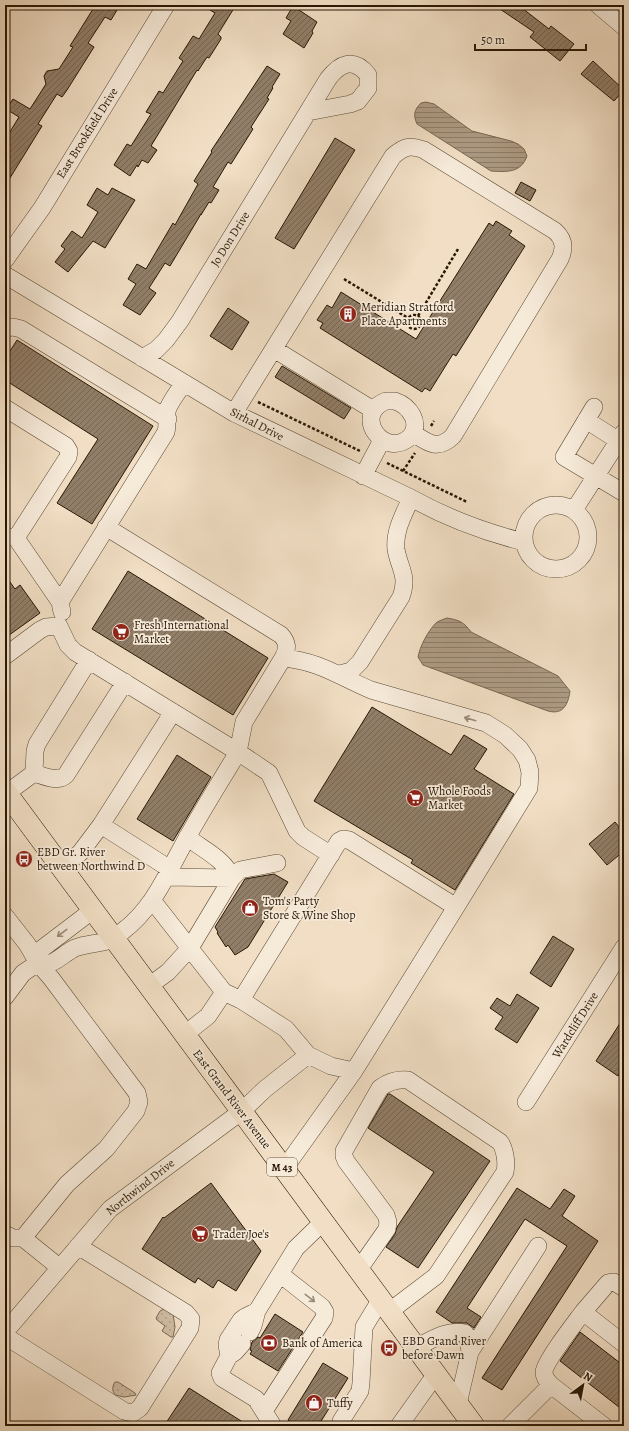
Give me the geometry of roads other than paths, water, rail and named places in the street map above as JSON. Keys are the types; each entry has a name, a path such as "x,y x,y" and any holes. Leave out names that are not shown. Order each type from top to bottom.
{"main road":[{"name":"East Grand River Avenue","path":"6,792 474,1426"}],"street":[{"name":"East Brookfield Drive","path":"5,260 42,208 166,5"},
{"path":"598,5 624,27"},
{"name":"Jo Don Drive","path":"142,358 156,350 166,340 180,321 308,112"},
{"path":"234,413 393,156 408,147 416,147 424,150 555,231 561,236 564,244 560,259 453,436 448,441 441,444 434,444 427,442 413,434"},
{"name":"Sirhal Drive","path":"5,275 183,384 234,413 411,498 434,511 482,530 524,542"},
{"path":"5,328 13,327 21,329 168,419"},
{"path":"274,349 373,410"},
{"path":"60,602 166,432 168,426 168,407 183,384"},
{"path":"386,401 395,401 403,405 410,410 414,417 415,426 413,434 400,442 392,443 382,440 375,434 372,426 371,417 373,410 379,404 386,401"},
{"path":"5,408 66,446 69,451 68,457 11,537 60,602 62,610 59,626 68,645 75,652 238,752 269,773 297,831 303,837 331,855"},
{"path":"574,510 596,476 621,436 590,413 564,457 596,476 624,493"},
{"path":"363,476 382,440"},
{"path":"340,674 350,670 360,662 401,597 405,587 404,576 396,548 396,536 401,520 411,498"},
{"path":"554,505 564,506 574,510 582,518 586,527 588,538 586,548 581,558 573,565 563,569 542,567 533,560 527,552 524,542 524,531 528,521 534,513 543,507 554,505"},
{"path":"38,963 44,965 50,964 66,952 77,947 114,939 133,924 152,900 187,837 238,752 244,722 284,658 287,645 281,635 106,528"},
{"path":"5,656 40,630 46,627 59,626"},
{"path":"284,658 299,659 340,674 371,690 486,723 505,734 520,749 530,772 529,788 456,907 354,1071 284,1169"},
{"path":"34,773 35,751 37,744 89,660"},
{"path":"6,792 34,773 57,779 63,778 125,682"},
{"path":"61,867 80,853 101,825 173,712"},
{"path":"101,825 168,873 232,878"},
{"path":"187,837 222,863 228,869 232,878"},
{"path":"241,1000 331,855 343,839 349,840 456,907"},
{"path":"149,986 168,972 190,948 232,878 240,870 278,863"},
{"path":"152,900 224,992 241,1000 286,1029 308,1055 331,1066 354,1071"},
{"path":"38,963 36,956 39,951 93,910"},
{"path":"5,916 27,944 38,963 67,999 137,1093 139,1102 136,1111 106,1149 67,1184 23,1238"},
{"name":"Wardcliff Drive","path":"526,1102 623,951"},
{"path":"5,997 22,973 38,963"},
{"path":"184,1035 208,1016 224,992"},
{"name":"Northwind Drive","path":"5,1332 110,1209 242,1111 265,1089 308,1055"},
{"path":"342,1426 341,1421 360,1391 364,1327 385,1305 436,1276 505,1172 506,1167 500,1142 408,1080 402,1079 385,1084 380,1088 344,1152 346,1161 386,1215 388,1222 387,1229 359,1269"},
{"path":"273,1426 256,1399 222,1378 220,1373 229,1356 235,1352 246,1338 253,1326 257,1311 296,1248 324,1221"},
{"path":"5,1234 14,1238 23,1238 59,1267"},
{"path":"5,1336 124,1411 133,1413 140,1408 190,1328 191,1319 186,1313 78,1246"},
{"path":"458,1404 470,1352 538,1246"},
{"path":"264,1411 324,1318 326,1312 322,1307 280,1274"},
{"path":"604,1426 551,1385 546,1379 544,1373 550,1359 583,1312 608,1283 614,1282 624,1288"},
{"path":"229,1356 227,1345 228,1340 241,1320 257,1311"},
{"path":"583,1312 624,1344"},
{"path":"416,1348 442,1334 459,1331 465,1332 468,1337 470,1352"},
{"path":"400,1426 436,1374"},
{"path":"510,1426 551,1385"}],"place":[{"name":"Meridian Stratford Place Apartments","path":"348,314"},
{"name":"Fresh International Market","path":"121,632"},
{"name":"Whole Foods Market","path":"415,798"},
{"name":"EBD Gr. River between Northwind D","path":"24,859"},
{"name":"Tom's Party Store & Wine Shop","path":"250,908"},
{"name":"Trader Joe's","path":"200,1234"},
{"name":"Bank of America","path":"269,1343"},
{"name":"EBD Grand River before Dawn","path":"389,1348"},
{"name":"Tuffy","path":"314,1403"}]}
